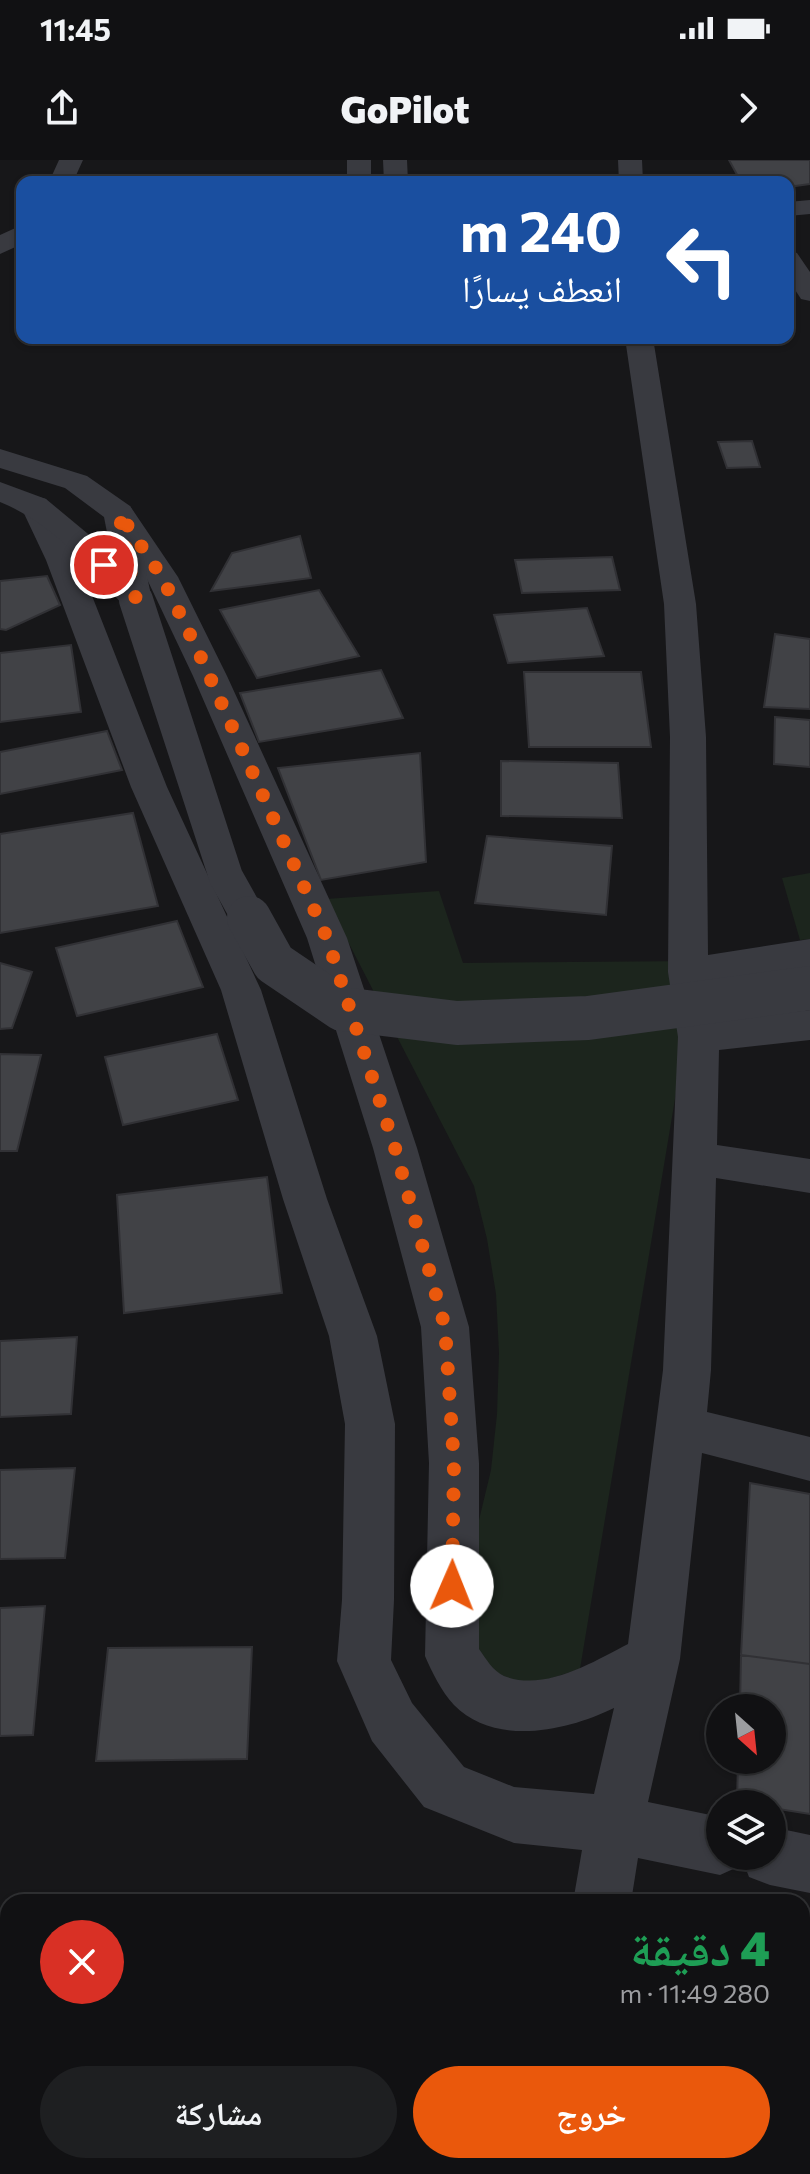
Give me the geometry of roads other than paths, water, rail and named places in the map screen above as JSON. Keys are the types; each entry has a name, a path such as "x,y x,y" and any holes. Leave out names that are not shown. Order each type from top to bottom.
{"street":[{"path":"794,268 810,293"},
{"path":"603,1894 615,1824 653,1659 687,1370 699,1037 688,972 688,737 680,604 640,344"},
{"path":"0,458 76,482 119,513 169,591 327,938 395,1148 445,1327 454,1463 452,1656 474,1687 497,1702 540,1706 591,1692 653,1659"},
{"path":"17,498 88,547 136,600"},
{"path":"17,498 62,560 149,787 241,990 305,1199 353,1336 370,1424 364,1661 392,1722 444,1787 514,1815 615,1824 706,1843"},
{"path":"119,513 136,600 226,877 274,963 342,1009 457,1023 588,1018 810,988"},
{"path":"688,972 810,953"},
{"path":"699,1037 810,1025"},
{"path":"694,1158 810,1176"},
{"path":"680,1426 810,1459"},
{"path":"786,1859 810,1864"}]}
